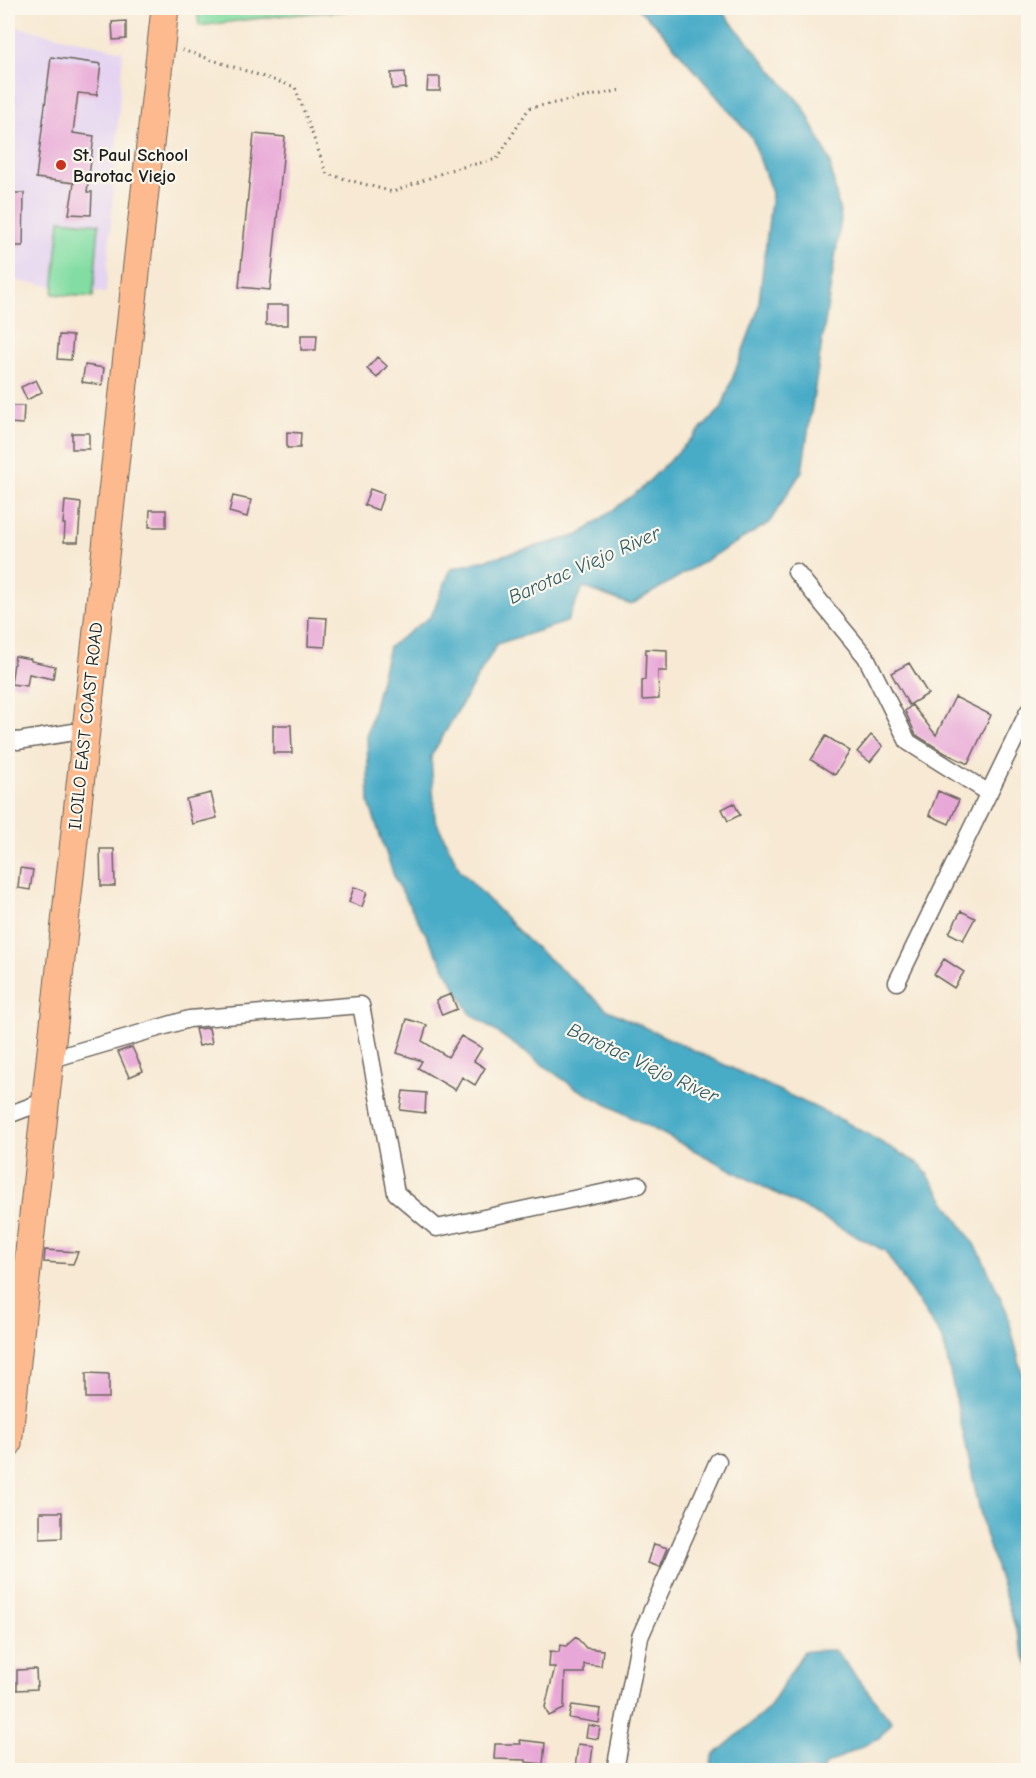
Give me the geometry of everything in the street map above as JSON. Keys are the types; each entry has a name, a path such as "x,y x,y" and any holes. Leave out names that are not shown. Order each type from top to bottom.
{"main road":[{"name":"ILOILO EAST COAST ROAD","path":"8,1444 165,8"}],"street":[{"path":"796,572 866,657 908,742 989,793"},
{"path":"897,982 1029,712"},
{"path":"8,739 18,741 86,730"},
{"path":"49,1060 189,1019 362,1005 396,1193 437,1228 639,1185"},
{"path":"8,1115 45,1101"},
{"path":"615,1770 640,1637 718,1461"}],"path":[{"path":"161,44 295,87 327,174 393,192 450,170 497,159 529,108 622,90"}],"shaded area":[{"name":"St. Paul School Barotac Viejo","path":"8,25 123,51 106,293 8,280"}],"green space":[{"path":"197,8 344,8 345,11 285,15 199,26"},
{"path":"60,220 99,224 93,297 53,294"}],"water":[{"name":"Barotac Viejo River","path":"637,8 719,8 804,108 829,159 841,219 802,471 769,523 631,605 583,587 567,622 497,644 431,756 435,819 460,870 527,940 608,1010 844,1121 921,1165 980,1253 1007,1312 1028,1397 1028,1666 985,1534 943,1340 885,1251 574,1087 470,1013 395,879 369,803 367,735 389,647 431,616 451,569 579,535 641,489 721,409 758,310 772,193 752,138 657,26"},
{"path":"835,1650 892,1722 879,1738 827,1764 823,1770 709,1770 713,1756 768,1709 804,1651"}],"building":[{"path":"126,21 126,39 113,40 112,22"},
{"path":"51,57 101,64 97,95 78,93 73,133 94,136 87,192 92,192 91,215 69,214 74,183 36,178"},
{"path":"405,72 406,88 392,89 391,73"},
{"path":"428,77 440,77 440,91 427,91"},
{"path":"254,134 285,137 270,290 239,287"},
{"path":"8,193 24,193 23,246 11,246 11,235 8,235"},
{"path":"266,305 288,305 288,325 266,325"},
{"path":"59,335 73,336 71,360 57,359"},
{"path":"301,335 317,335 316,350 301,350"},
{"path":"377,357 387,366 377,378 367,369"},
{"path":"85,365 104,368 102,385 82,382"},
{"path":"36,380 42,392 27,400 21,387"},
{"path":"8,406 24,406 23,424 8,423"},
{"path":"287,432 301,433 300,448 287,448"},
{"path":"72,433 89,433 89,449 72,449"},
{"path":"370,489 384,494 378,510 364,505"},
{"path":"233,496 251,500 247,517 229,512"},
{"path":"65,501 81,503 78,542 64,542"},
{"path":"150,510 166,510 166,527 149,527"},
{"path":"309,617 327,618 325,647 308,646"},
{"path":"646,649 667,650 667,671 658,671 659,699 642,700"},
{"path":"15,656 55,666 53,679 29,674 27,686 11,684"},
{"path":"909,663 928,694 909,705 891,673"},
{"path":"955,697 991,715 968,764 916,735 905,711 912,705 936,735"},
{"path":"273,725 291,725 292,753 273,753"},
{"path":"871,735 883,746 870,762 857,752"},
{"path":"826,736 850,751 835,775 811,760"},
{"path":"938,791 959,800 949,824 929,815"},
{"path":"211,793 217,818 192,824 186,799"},
{"path":"734,803 740,815 728,821 722,809"},
{"path":"100,849 114,849 115,886 101,886"},
{"path":"20,868 33,870 30,890 18,888"},
{"path":"354,887 367,892 362,907 349,902"},
{"path":"961,911 975,918 963,940 949,933"},
{"path":"944,959 964,972 954,988 934,975"},
{"path":"451,994 457,1009 442,1015 436,1000"},
{"path":"407,1019 427,1025 422,1041 448,1057 461,1036 482,1048 474,1061 485,1068 475,1085 462,1077 455,1090 418,1068 422,1061 397,1053"},
{"path":"209,1028 212,1043 199,1046 195,1029"},
{"path":"132,1047 143,1071 129,1077 118,1052"},
{"path":"403,1091 426,1093 425,1113 400,1110"},
{"path":"45,1250 78,1252 73,1264 44,1262"},
{"path":"86,1373 109,1374 109,1398 86,1398"},
{"path":"40,1512 62,1512 62,1538 40,1539"},
{"path":"654,1544 668,1548 660,1567 648,1563"},
{"path":"576,1637 586,1648 603,1650 601,1666 584,1664 584,1673 565,1673 564,1709 549,1716 545,1707 555,1667 549,1667 550,1651 559,1652 560,1645 566,1646"},
{"path":"36,1669 37,1689 17,1690 17,1670"},
{"path":"572,1705 601,1709 599,1723 569,1718"},
{"path":"588,1725 600,1727 598,1739 586,1737"},
{"path":"520,1740 545,1743 543,1764 526,1762 526,1760 494,1759 495,1744 521,1744"},
{"path":"578,1744 593,1746 590,1770 575,1769"}],"place":[{"name":"St. Paul School Barotac Viejo","path":"61,165"}]}
